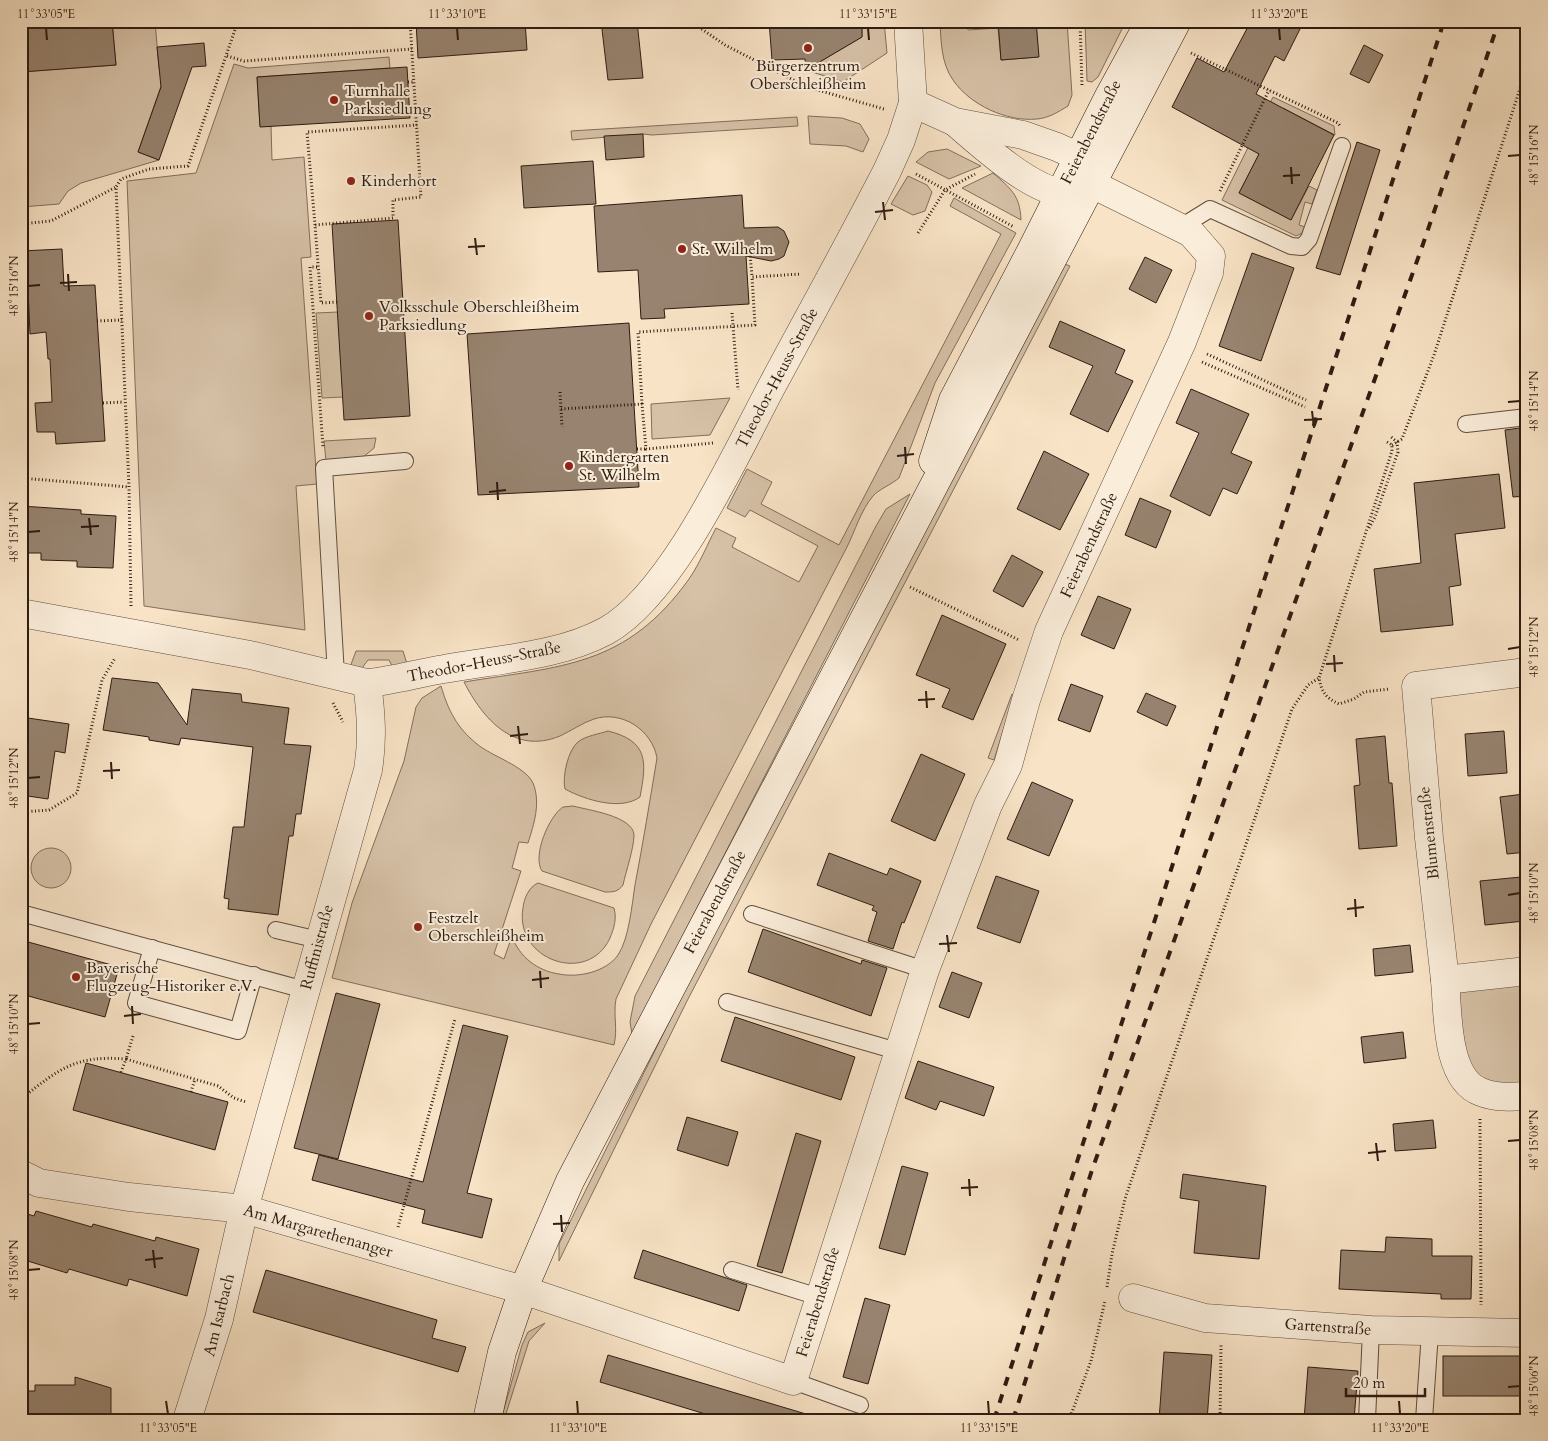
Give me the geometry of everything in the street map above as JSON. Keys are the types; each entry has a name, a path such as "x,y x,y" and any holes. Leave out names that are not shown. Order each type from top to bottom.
{"street":[{"name":"Theodor-Heuss-Straße","path":"21,613 250,655 367,683 386,682 443,669 557,649 606,631 629,614 648,596 705,511 887,171 901,140 908,21"},
{"name":"Feierabendstraße","path":"915,518 953,400 1108,98 1150,21"},
{"name":"Feierabendstraße","path":"487,1420 502,1352 523,1290 570,1181 915,518 953,450 1177,21"},
{"path":"902,107 955,122 1023,135 1057,146 1079,157 1092,184 1061,192 1034,183 981,145 955,122"},
{"name":"Feierabendstraße","path":"793,1381 925,970 988,805 1008,765 1026,700 1049,631 1191,352 1209,273 1211,256 1200,242 1181,227 1092,184"},
{"path":"1408,687 1527,672"},
{"name":"Ruffinistraße","path":"244,1209 368,770 373,721 367,683"},
{"name":"Blumenstraße","path":"1408,687 1429,838 1453,1056 1464,1080 1480,1092"},
{"path":"1446,980 1527,972"},
{"path":"1480,1092 1504,1097 1527,1096"},
{"name":"Am Margarethenanger","path":"21,1174 39,1183 130,1197 244,1209 523,1290"},
{"name":"Am Isarbach","path":"188,1420 216,1328 244,1209"},
{"path":"523,1290 793,1381"},
{"name":"Gartenstraße","path":"1133,1298 1205,1318 1371,1330 1482,1334 1527,1333"}],"lane":[{"path":"1181,227 1210,209 1291,246 1302,247 1309,239 1342,146"},
{"path":"1466,424 1527,418"},
{"path":"336,675 324,468 404,461"},
{"path":"21,913 305,990"},
{"path":"752,914 925,970"},
{"path":"276,930 319,940"},
{"path":"152,948 136,1003 238,1031 254,975"},
{"path":"727,1002 898,1051"},
{"path":"732,1270 819,1297"},
{"path":"1367,1420 1371,1330"},
{"path":"1424,1420 1430,1332"},
{"path":"793,1381 860,1406"}],"path":[{"path":"21,224 52,221 116,187 121,179 150,169 188,166 238,21"},
{"path":"315,225 392,218 393,200 421,197 410,21"},
{"path":"690,21 725,45 807,87 902,107"},
{"path":"1080,21 1082,90"},
{"path":"227,56 244,61 412,49"},
{"path":"1184,50 1338,123 1344,134 1342,146"},
{"path":"1392,445 1402,439 1434,355 1527,67"},
{"path":"408,82 414,82"},
{"path":"1210,209 1270,90"},
{"path":"337,302 321,303 307,132 416,125"},
{"path":"918,234 945,190 984,170"},
{"path":"914,173 1015,228"},
{"path":"116,187 129,487 131,612"},
{"path":"646,449 638,332 755,325 750,253"},
{"path":"318,266 310,267 324,468"},
{"path":"752,277 804,274"},
{"path":"732,313 739,395"},
{"path":"98,321 122,320"},
{"path":"1191,352 1306,400"},
{"path":"1191,352 1305,407"},
{"path":"560,392 562,427"},
{"path":"103,403 124,402"},
{"path":"561,409 642,404"},
{"path":"1367,531 1375,517 1398,452 1397,442 1390,436"},
{"path":"1387,442 1392,445"},
{"path":"637,449 713,443"},
{"path":"1392,445 1392,451 1320,678 1322,690 1327,699 1339,704 1354,699 1364,692 1408,687"},
{"path":"21,478 129,487"},
{"path":"907,586 1022,642"},
{"path":"21,812 49,810 77,793 102,680 120,652"},
{"path":"1069,1420 1091,1361 1125,1199 1180,1040 1215,931 1292,709 1308,685 1320,678"},
{"path":"396,1235 455,1019"},
{"path":"122,1072 133,1036"},
{"path":"21,1099 56,1072 77,1061 104,1057 126,1059 218,1086 234,1098 246,1102"},
{"path":"191,1092 195,1079"},
{"path":"1480,1092 1482,1334"},
{"path":"1220,1420 1222,1319"}],"shaded area":[{"path":"112,21 155,21 159,69 167,69 138,152 159,160 81,183 68,191 59,204 21,207 21,72 116,65"},
{"path":"862,21 884,21 887,53 843,82 806,70 862,37"},
{"path":"940,21 967,21 968,30 998,28 1001,60 1038,57 1036,21 1067,21 1072,95 1068,106 1046,117 1025,119 1002,115 979,104 960,89 949,73 942,52"},
{"path":"1085,21 1126,21 1098,77 1092,82 1087,81"},
{"path":"389,57 390,68 257,77 260,126 271,126 272,160 304,157 311,257 301,258 317,484 296,486 305,630 144,606 127,181 196,173 234,64 248,68"},
{"path":"1273,97 1334,126 1335,135 1283,108 1239,193 1291,220 1309,186 1317,190 1312,204 1305,202 1299,225 1305,227 1302,233 1296,236 1222,200"},
{"path":"808,116 842,118 860,124 869,139 863,152 846,146 810,144"},
{"path":"797,117 798,126 643,134 572,140 571,131"},
{"path":"947,149 981,166 949,179 916,162 928,152"},
{"path":"993,173 1016,198 1019,204 1021,220 962,188"},
{"path":"908,176 927,185 932,192 925,211 913,215 891,204"},
{"path":"954,198 1016,233 935,383 899,478 875,494 865,508 847,547 651,924 616,999 614,1045 332,978 352,903 404,761 416,707 422,698 441,686 450,711 464,732 483,748 523,771 533,783 535,791 536,813 528,843 519,842 512,868 521,871 494,954 504,959 512,936 519,950 530,962 544,970 566,975 583,974 599,970 613,961 618,955 625,940 630,921 657,758 649,739 634,725 615,717 594,719 560,736 543,741 528,741 514,737 502,730 481,709 464,682 562,666 590,658 616,646 641,630 665,608 693,573 716,528 736,538 732,547 799,582 818,546 750,510 745,517 727,508 747,469 772,482 761,504 839,545 1001,234 950,206"},
{"path":"1062,263 1070,266 687,1001 559,1261 559,1244 689,982"},
{"path":"338,312 343,397 322,398 316,313"},
{"path":"730,398 710,435 652,439 651,404"},
{"path":"376,438 374,448 361,459 326,461 324,441"},
{"path":"910,494 632,1034 630,1022 635,996 876,526 886,509"},
{"path":"356,651 403,651 407,664 392,666 389,660 368,660 362,668 350,667"},
{"path":"1012,694 1014,695 994,760 988,758"},
{"path":"608,731 631,740 642,754 644,773 640,797 632,801 613,804 582,797 565,789 564,778 574,746 584,738"},
{"path":"573,806 609,815 632,828 634,840 623,885 613,892 605,892 542,871 539,864 539,856 548,827 552,819 563,807"},
{"path":"51,848 65,854 71,868 65,882 51,888 37,882 31,868 37,854"},
{"path":"538,883 614,908 615,920 613,931 600,953 586,961 570,963 555,960 541,953 530,941 523,926 524,900 532,887"},
{"path":"1527,982 1527,1085 1493,1087 1469,1070 1457,997 1460,991"},
{"path":"545,1323 529,1341 504,1420 501,1420 522,1345 528,1332"}],"building":[{"path":"21,21 112,21 116,65 21,72"},
{"path":"416,21 525,21 527,50 418,58"},
{"path":"601,21 637,21 643,78 608,80"},
{"name":"Bürgerzentrum Oberschleißheim","path":"769,21 862,21 862,37 806,70 805,59 772,60"},
{"path":"998,21 1036,21 1039,57 1001,60"},
{"path":"1251,21 1304,21 1284,61 1275,56 1256,94 1334,135 1291,220 1239,193 1259,154 1172,107 1197,58 1224,72"},
{"path":"204,43 206,66 192,67 159,160 138,152 161,87 157,47"},
{"path":"1364,45 1383,55 1369,83 1350,74"},
{"name":"Turnhalle Parksiedlung","path":"407,67 410,118 260,127 257,77"},
{"path":"643,134 644,157 606,160 604,136"},
{"path":"1357,142 1380,150 1340,275 1316,268"},
{"path":"593,161 596,204 524,208 521,166"},
{"path":"742,195 744,228 778,227 784,231 789,242 784,256 779,259 771,261 746,256 749,304 664,309 665,318 641,319 638,270 598,272 594,206"},
{"path":"398,220 410,416 344,420 332,224"},
{"path":"62,249 64,286 95,285 105,441 56,444 55,432 37,432 35,403 52,402 50,359 48,359 46,332 30,334 28,289 21,290 21,251"},
{"path":"1252,253 1294,268 1261,361 1219,346"},
{"path":"1145,257 1172,270 1156,303 1129,289"},
{"path":"1060,321 1125,350 1115,373 1133,381 1108,432 1070,414 1093,366 1049,347"},
{"path":"629,323 639,487 478,495 467,334"},
{"path":"1191,389 1249,414 1231,453 1252,462 1237,494 1223,488 1210,516 1170,496 1199,433 1176,423"},
{"path":"1527,427 1527,496 1513,497 1505,430"},
{"path":"1044,451 1089,474 1060,530 1017,509"},
{"path":"1499,474 1505,528 1455,534 1461,585 1449,587 1453,625 1381,632 1374,569 1421,563 1414,483"},
{"path":"1140,498 1171,511 1156,548 1125,535"},
{"path":"21,506 81,510 81,514 116,516 113,568 77,567 77,561 41,560 41,553 21,553"},
{"path":"1012,555 1043,572 1023,607 993,591"},
{"path":"1098,596 1131,609 1114,649 1081,635"},
{"path":"942,615 1006,644 973,720 942,707 950,689 916,675"},
{"path":"112,678 158,683 187,725 192,689 241,694 242,702 289,708 284,744 311,746 301,814 296,814 293,836 289,836 278,915 228,909 229,899 224,898 233,827 244,827 253,747 181,738 179,745 149,740 149,737 103,730"},
{"path":"1071,684 1103,696 1090,732 1058,720"},
{"path":"1146,693 1176,706 1167,726 1137,712"},
{"path":"21,717 69,724 65,753 55,751 48,799 21,795"},
{"path":"1504,731 1507,773 1468,776 1465,734"},
{"path":"1385,736 1389,783 1392,783 1397,846 1359,849 1354,786 1360,785 1356,739"},
{"path":"921,754 965,774 935,841 891,821"},
{"path":"1032,782 1073,800 1049,856 1007,839"},
{"path":"1524,794 1527,852 1507,854 1500,797"},
{"path":"829,853 887,875 890,868 921,881 904,923 902,922 893,949 868,941 877,912 872,910 874,906 817,885"},
{"path":"996,876 1039,891 1020,943 977,928"},
{"path":"1521,877 1525,921 1485,925 1480,881"},
{"path":"763,929 861,964 862,960 887,968 871,1016 748,972"},
{"path":"21,940 119,967 105,1017 21,994"},
{"path":"1410,945 1413,972 1375,976 1373,949"},
{"path":"952,972 982,983 969,1018 939,1007"},
{"path":"336,993 380,1004 338,1159 294,1148"},
{"path":"735,1017 855,1057 841,1100 721,1061"},
{"path":"463,1025 508,1036 467,1193 492,1199 482,1238 422,1223 425,1210 312,1180 319,1155 423,1182"},
{"path":"1403,1032 1406,1058 1364,1063 1361,1037"},
{"path":"918,1061 994,1087 984,1116 940,1101 936,1110 905,1098"},
{"path":"86,1063 228,1102 215,1150 73,1110"},
{"path":"687,1117 738,1132 728,1166 677,1150"},
{"path":"1433,1120 1436,1148 1395,1151 1393,1124"},
{"path":"796,1133 821,1141 782,1273 757,1266"},
{"path":"902,1166 928,1173 905,1255 879,1248"},
{"path":"1183,1174 1266,1186 1259,1259 1194,1253 1199,1201 1180,1198"},
{"path":"36,1211 92,1227 93,1224 155,1241 156,1237 199,1249 187,1296 129,1279 127,1286 69,1269 67,1273 21,1259 21,1212 34,1216"},
{"path":"1386,1237 1432,1239 1432,1256 1472,1256 1471,1299 1441,1299 1441,1294 1339,1289 1341,1250 1385,1252"},
{"path":"643,1250 747,1285 739,1311 634,1278"},
{"path":"266,1270 437,1320 432,1338 466,1347 458,1372 253,1312"},
{"path":"865,1298 890,1305 868,1384 843,1377"},
{"path":"1164,1352 1212,1355 1207,1420 1159,1420"},
{"path":"608,1355 806,1414 806,1420 725,1420 600,1382"},
{"path":"1443,1356 1527,1356 1527,1396 1443,1396"},
{"path":"1308,1367 1358,1371 1354,1420 1304,1420"},
{"path":"75,1377 111,1388 111,1420 21,1420 21,1391 35,1391 35,1385 75,1385"}],"railway":[{"path":"994,1420 1444,21"},
{"path":"1013,1420 1092,1170 1422,247 1499,21"}],"place":[{"name":"Bürgerzentrum Oberschleißheim","path":"808,48"},
{"name":"Turnhalle Parksiedlung","path":"334,100"},
{"name":"Kinderhort","path":"351,181"},
{"name":"St. Wilhelm","path":"682,249"},
{"name":"Volksschule Oberschleißheim Parksiedlung","path":"369,316"},
{"name":"Kindergarten St. Wilhelm","path":"569,466"},
{"name":"Festzelt Oberschleißheim","path":"418,927"},
{"name":"Bayerische Flugzeug-Historiker e.V.","path":"76,977"}]}
